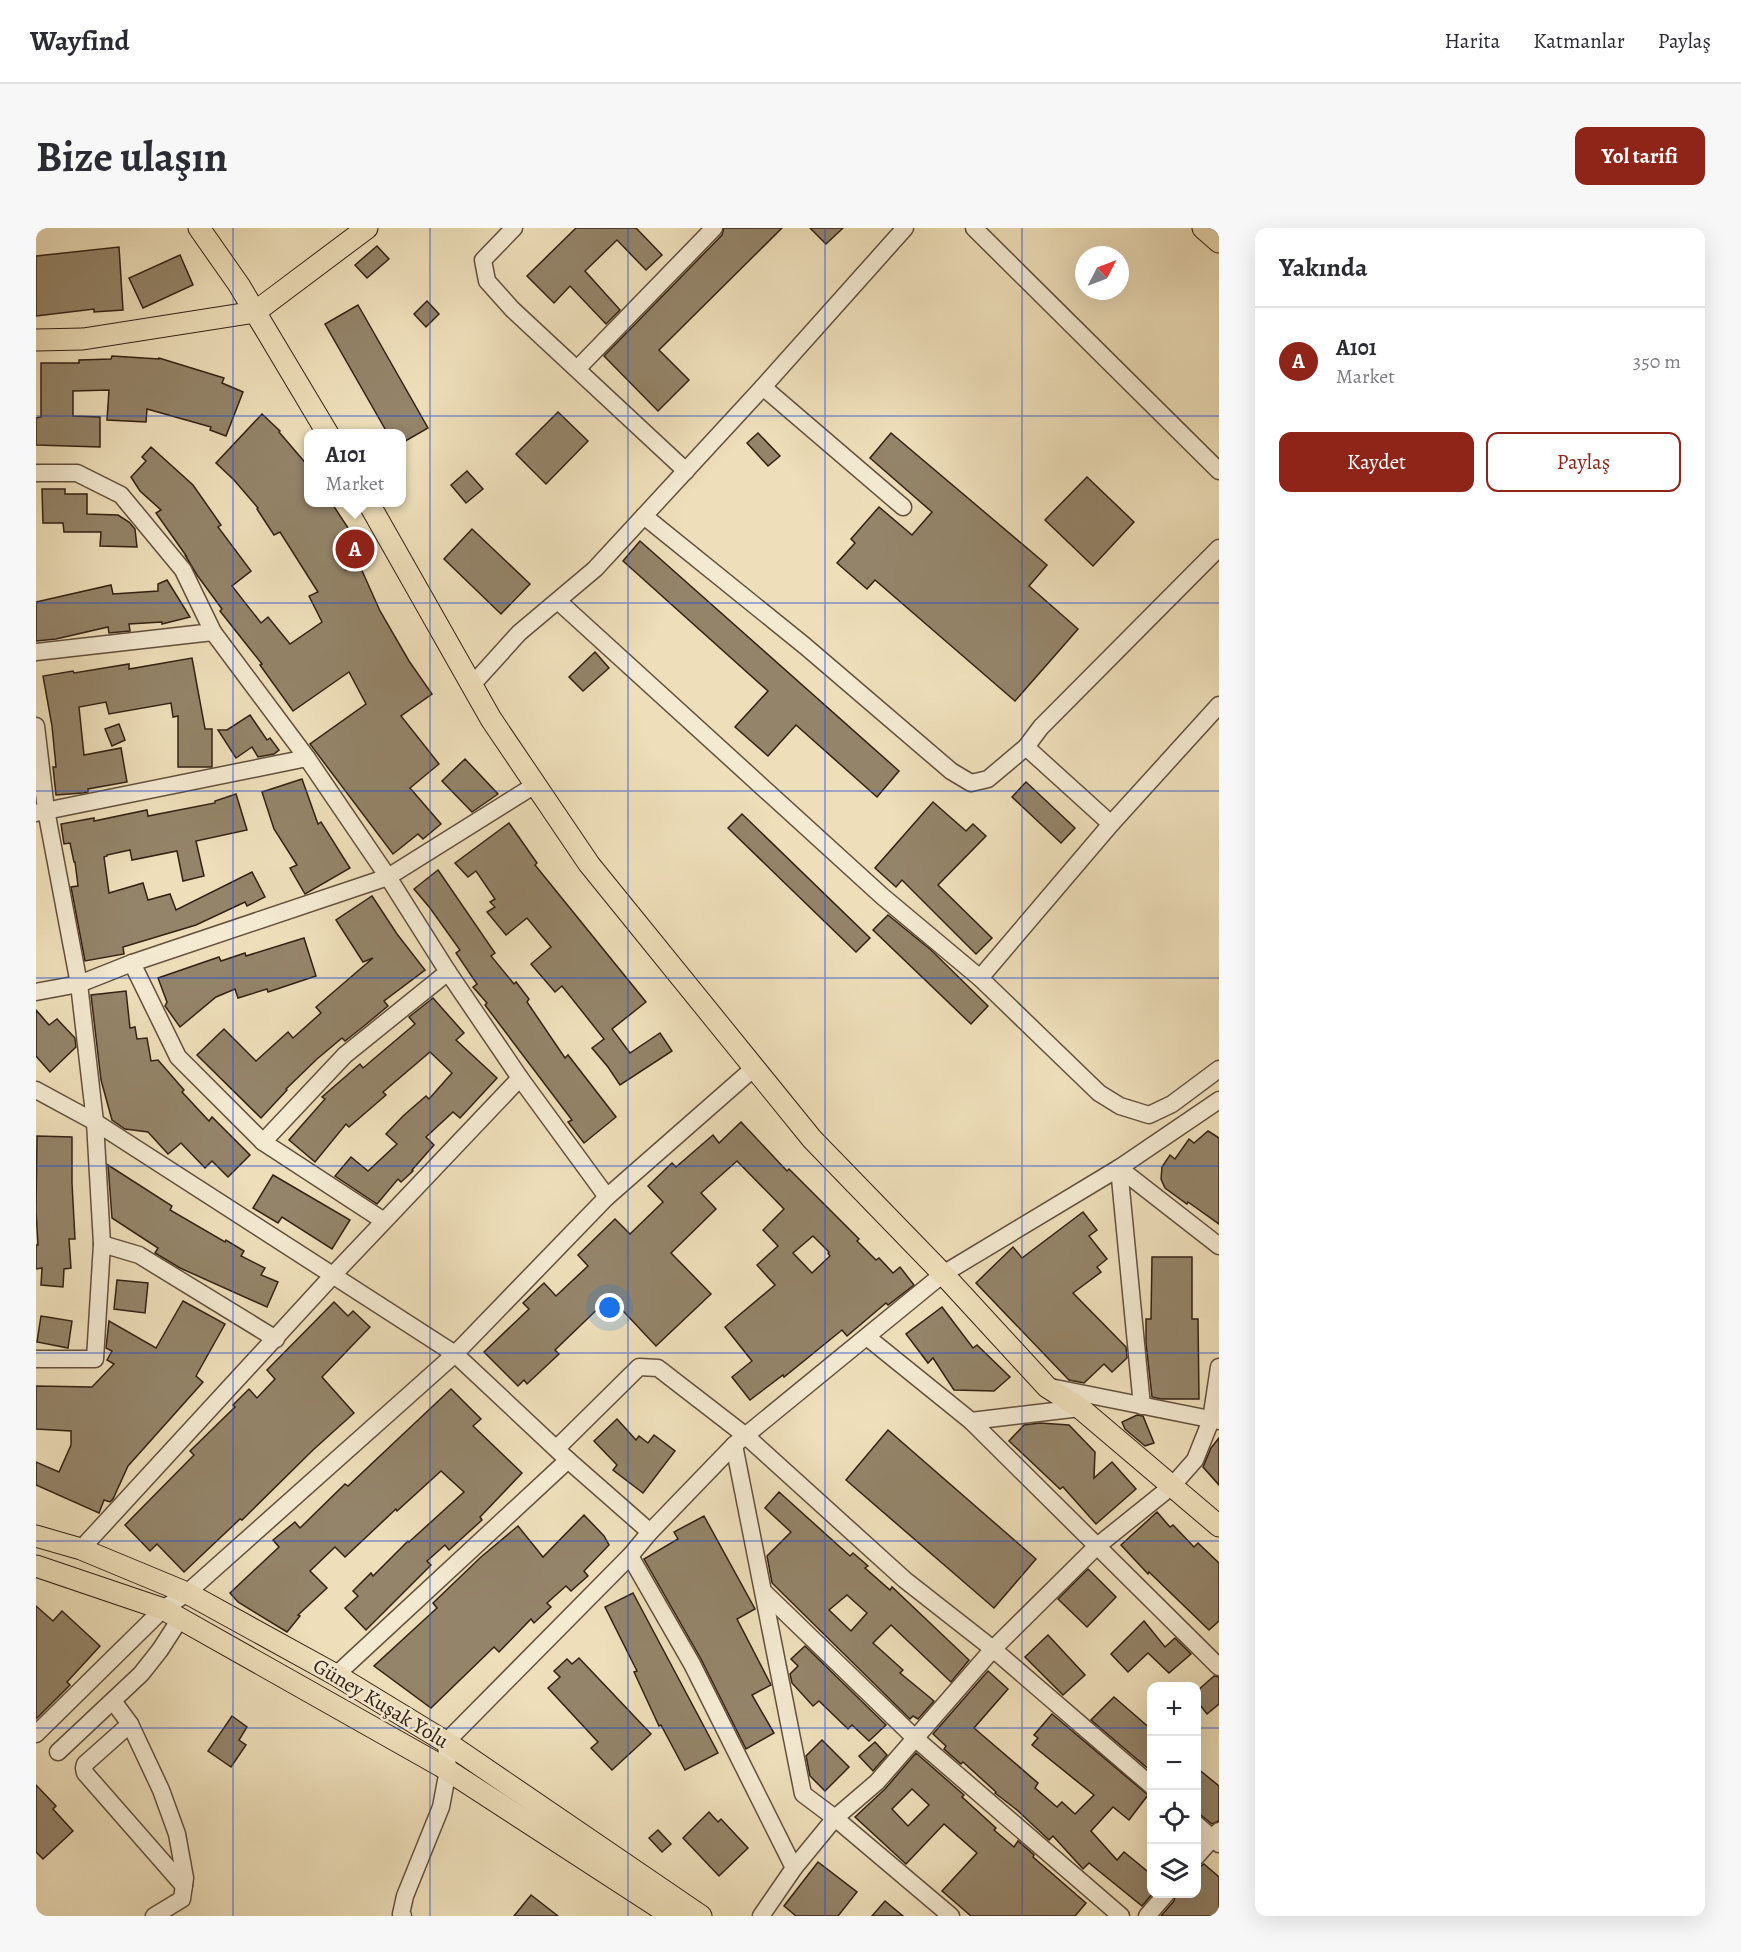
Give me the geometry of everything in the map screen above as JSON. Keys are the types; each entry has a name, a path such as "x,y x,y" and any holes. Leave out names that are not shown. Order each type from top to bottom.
{"main road":[{"path":"198,228 239,285 325,429"},
{"path":"36,340 82,339 255,312 367,228"},
{"path":"1203,228 1219,242"},
{"path":"371,507 491,719 589,864 812,1139 943,1274 1047,1387 1080,1408 1219,1526"},
{"name":"Güney Kuşak Yolu","path":"36,1536 81,1549 187,1593 336,1675 446,1742 701,1916"},
{"name":"Güney Kuşak Yolu","path":"36,1566 172,1614 448,1770 672,1916"}],"street":[{"path":"514,228 483,260 487,281 512,309 686,471"},
{"path":"577,369 714,228"},
{"path":"472,685 519,633 595,569 764,387 905,228"},
{"path":"974,228 1219,471"},
{"path":"764,387 903,507"},
{"path":"36,473 76,473 122,495 183,570 213,632 308,758 388,877 447,972 520,1078 608,1197"},
{"path":"644,516 805,645 951,771 971,783 988,779 1026,747 1041,727 1219,548"},
{"path":"558,601 882,896 980,978 1099,1093 1120,1106 1149,1115 1172,1104 1219,1069"},
{"path":"36,652 213,632"},
{"path":"980,978 1111,824 1216,713"},
{"path":"36,726 41,811 79,984 95,1122 102,1244 95,1359 36,1359"},
{"path":"1026,747 1111,824"},
{"path":"41,811 308,758"},
{"path":"36,992 79,984 132,963 388,877 535,785"},
{"path":"132,963 178,1056 263,1142 384,1221"},
{"path":"263,1142 345,1055 447,972"},
{"path":"36,1734 172,1614 187,1593 455,1354 608,1197 754,1068"},
{"path":"81,1549 334,1274 520,1078"},
{"path":"36,1090 95,1122 455,1354 650,1532"},
{"path":"403,1916 401,1914 405,1896 441,1807 448,1770 446,1742 740,1441 943,1274 1119,1168 1219,1100"},
{"path":"1119,1168 1219,1246"},
{"path":"1119,1168 1142,1406"},
{"path":"102,1244 139,1255 276,1339"},
{"path":"867,1337 971,1421 1219,1667"},
{"path":"336,1675 563,1454 639,1367 658,1368 740,1441 905,1580 993,1649 1147,1782"},
{"path":"762,1916 794,1868 835,1818 877,1782 993,1649 1096,1547 1172,1486 1195,1460 1215,1420 1219,1367"},
{"path":"1047,1387 1215,1420"},
{"path":"971,1421 1080,1408"},
{"path":"740,1441 765,1593 803,1794 835,1818 951,1916"},
{"path":"630,1556 692,1664 794,1868"},
{"path":"765,1593 916,1740 1121,1916"},
{"path":"58,1752 113,1701 154,1658 172,1614"},
{"path":"113,1701 130,1724 161,1790 177,1834 185,1878 182,1899 154,1916"},
{"path":"130,1724 85,1764 85,1773 184,1886"},
{"path":"1201,1827 1217,1838 1201,1853"},
{"path":"1147,1916 1162,1898"}],"building":[{"path":"576,228 636,228 662,255 646,270 617,240 585,271 620,310 606,324 570,286 554,303 527,276"},
{"path":"724,228 782,228 659,350 689,380 658,411 604,356 722,235"},
{"path":"810,228 843,228 826,244"},
{"path":"377,246 389,259 367,278 355,265"},
{"path":"119,247 123,310 94,312 94,309 36,316 36,256"},
{"path":"180,255 193,285 143,308 129,278"},
{"path":"427,301 439,314 426,327 414,314"},
{"path":"358,305 428,428 406,441 406,429 385,429 325,324"},
{"path":"112,356 159,358 224,378 222,383 243,392 226,436 210,430 211,427 147,409 146,422 107,420 109,390 73,391 73,416 100,417 100,447 36,445 36,418 41,417 41,363 79,363 79,360 111,359"},
{"path":"558,412 588,441 546,484 516,454"},
{"path":"262,414 280,431 304,461 304,507 334,507 352,534 344,539 347,543 334,551 346,570 359,564 380,611 409,661 432,694 401,716 439,764 410,788 441,824 423,839 418,834 393,854 310,744 366,704 349,672 293,711 260,665 262,664 220,611 222,609 156,513 161,510 140,491 131,477 146,461 142,457 151,447 193,485 221,525 218,527 251,571 232,586 261,623 268,617 290,644 322,622 309,596 318,592 280,532 274,535 258,508 216,463"},
{"path":"758,433 780,456 768,466 747,443"},
{"path":"891,433 1047,565 1029,586 1078,629 1015,701 875,580 867,589 837,563 855,543 851,539 879,507 912,535 932,512 870,458"},
{"path":"467,471 483,489 466,503 451,485"},
{"path":"1087,477 1134,522 1093,566 1045,520"},
{"path":"42,489 65,489 65,494 87,494 87,514 118,515 129,522 135,529 137,547 100,546 101,532 64,532 63,523 43,523"},
{"path":"472,529 530,584 501,614 444,559"},
{"path":"640,541 899,771 877,797 796,725 768,756 735,727 768,691 623,561"},
{"path":"167,580 190,617 162,624 162,622 129,624 130,631 109,633 108,627 56,639 36,641 36,602 111,585 113,594 158,591 158,584"},
{"path":"595,652 609,668 583,691 569,677"},
{"path":"192,658 205,729 212,729 212,767 178,767 178,716 173,717 171,703 109,714 106,702 79,707 84,755 121,748 127,782 88,789 88,792 83,793 56,795 52,726 43,676 129,664 129,669"},
{"path":"250,715 267,740 270,738 279,750 274,754 258,757 252,747 236,758 218,730 227,730"},
{"path":"119,724 125,740 112,746 105,729"},
{"path":"465,759 498,794 472,812 442,781"},
{"path":"302,779 318,824 321,822 350,868 305,894 290,868 297,865 274,829 262,792"},
{"path":"1026,782 1075,828 1061,843 1012,797"},
{"path":"236,794 247,830 196,841 204,876 183,881 177,851 132,860 130,850 104,857 109,893 143,883 148,900 170,894 176,910 252,872 265,897 247,906 245,902 196,925 123,947 124,954 85,961 71,887 78,886 75,862 70,843 64,844 61,824 94,818 94,821 147,810 148,816 215,803 215,801"},
{"path":"933,802 966,831 973,824 986,836 938,885 992,938 976,954 902,880 896,887 875,868"},
{"path":"742,814 870,938 856,952 728,828"},
{"path":"509,823 537,863 535,865 646,1002 612,1029 630,1053 660,1033 672,1051 620,1085 592,1048 604,1039 562,986 555,992 531,964 551,947 527,918 506,935 487,912 495,907 490,902 495,899 476,871 468,877 455,863"},
{"path":"438,870 495,953 491,956 529,999 527,1002 565,1058 568,1055 616,1117 584,1143 568,1122 572,1120 485,1005 487,1003 473,987 477,984 456,953 460,950 414,889"},
{"path":"372,896 397,934 425,970 384,1001 388,1006 364,1026 345,1041 342,1038 317,1059 286,1089 261,1118 197,1055 224,1029 256,1061 288,1032 293,1038 321,1013 316,1007 373,958 363,962 336,920"},
{"path":"888,915 931,950 988,1006 971,1024 873,930"},
{"path":"304,938 316,976 268,992 267,989 238,998 235,989 216,997 180,1027 165,1006 167,1002 158,978 219,957 221,961 245,953 246,956"},
{"path":"126,991 130,1028 135,1027 137,1039 147,1038 151,1061 158,1060 184,1090 182,1092 209,1121 212,1117 250,1155 228,1177 212,1161 205,1168 181,1143 168,1154 148,1132 125,1129 112,1120 101,1080 91,995"},
{"path":"433,998 464,1033 456,1040 497,1078 460,1118 453,1112 426,1137 434,1145 413,1171 401,1182 398,1179 377,1204 335,1176 351,1157 368,1171 397,1144 386,1134 426,1096 429,1099 452,1073 430,1052 383,1092 386,1095 349,1127 346,1124 315,1162 289,1140 325,1099 322,1097 360,1064 363,1068 415,1024 409,1017"},
{"path":"36,1010 49,1025 57,1019 75,1038 76,1047 50,1072 36,1056"},
{"path":"741,1122 787,1171 789,1169 859,1239 857,1241 876,1260 879,1258 893,1273 900,1267 914,1285 888,1305 886,1303 847,1336 842,1330 784,1377 783,1375 750,1400 732,1377 752,1361 725,1327 775,1285 757,1265 778,1246 763,1230 784,1209 737,1161 701,1193 716,1209 671,1253 711,1294 656,1346 610,1297 555,1350 559,1354 527,1384 524,1380 518,1386 484,1352 529,1309 523,1303 544,1283 556,1296 588,1266 578,1255 615,1219 630,1234 663,1202 648,1186 672,1163 676,1167 713,1135 719,1143","holes":["813,1236 829,1252 830,1256 812,1273 793,1253"]},
{"path":"1208,1131 1219,1138 1219,1224 1165,1188 1161,1179 1162,1167 1170,1155 1175,1159 1189,1139 1194,1143"},
{"path":"37,1136 72,1137 75,1239 69,1239 71,1268 64,1269 63,1287 41,1285 42,1268 36,1269 36,1245 38,1245"},
{"path":"108,1165 172,1206 170,1210 225,1242 226,1240 244,1251 241,1256 265,1268 261,1275 278,1282 267,1307 180,1268 155,1253 158,1248 112,1218"},
{"path":"273,1175 350,1220 332,1249 282,1217 278,1223 253,1208"},
{"path":"1083,1212 1097,1230 1089,1236 1107,1259 1097,1267 1101,1272 1073,1293 1126,1347 1127,1358 1112,1372 1104,1364 1084,1383 1069,1380 976,1283 1013,1247 1022,1258"},
{"path":"1152,1257 1192,1257 1192,1319 1198,1319 1199,1399 1152,1397 1146,1343 1146,1319 1151,1319"},
{"path":"117,1280 148,1283 145,1313 114,1309"},
{"path":"183,1301 225,1324 196,1376 203,1382 128,1466 113,1499 110,1502 104,1500 99,1513 36,1485 36,1462 59,1472 71,1445 71,1431 36,1429 36,1386 92,1387 114,1364 107,1360 112,1351 106,1348 109,1321 156,1348"},
{"path":"334,1302 348,1316 353,1311 370,1327 322,1377 354,1413 184,1572 157,1544 150,1551 125,1525 194,1455 190,1451 235,1407 233,1405 249,1389 257,1398 275,1379 267,1370"},
{"path":"942,1307 973,1348 977,1345 1010,1377 994,1391 954,1390 933,1358 928,1363 906,1334"},
{"path":"41,1316 72,1321 68,1348 37,1342"},
{"path":"451,1389 481,1419 473,1426 522,1473 480,1517 482,1520 449,1550 445,1545 427,1561 431,1565 366,1630 345,1608 358,1596 353,1591 371,1573 373,1576 408,1541 464,1492 441,1471 345,1557 335,1547 310,1571 327,1588 298,1615 300,1616 287,1632 238,1602 230,1593 279,1547 273,1540 295,1522 300,1528 345,1484 348,1486"},
{"path":"1137,1415 1143,1416 1154,1443 1145,1446 1125,1429 1122,1422"},
{"path":"617,1419 636,1440 639,1436 648,1443 654,1435 675,1451 643,1493 613,1470 617,1465 594,1441"},
{"path":"1040,1423 1069,1425 1095,1452 1094,1478 1112,1462 1136,1489 1096,1524 1063,1487 1060,1489 1009,1441 1024,1425"},
{"path":"888,1430 1036,1559 994,1608 846,1480"},
{"path":"1219,1438 1219,1485 1203,1467 1211,1448"},
{"path":"779,1492 850,1556 853,1553 868,1566 865,1568 890,1590 892,1587 969,1660 951,1682 891,1625 873,1643 903,1670 900,1673 934,1701 918,1719 913,1716 910,1719 772,1583 767,1556 791,1532 765,1508","holes":["847,1595 867,1613 851,1631 829,1610"]},
{"path":"1157,1512 1170,1527 1173,1525 1194,1547 1198,1543 1219,1563 1219,1621 1209,1630 1149,1572 1148,1574 1121,1545"},
{"path":"584,1515 604,1536 609,1545 584,1571 588,1576 571,1591 566,1586 547,1603 551,1607 534,1623 531,1619 499,1652 494,1647 431,1708 374,1666 437,1608 433,1603 481,1557 518,1526 543,1557"},
{"path":"704,1516 755,1609 737,1619 771,1685 752,1695 774,1733 746,1749 701,1659 644,1559 678,1539 674,1532"},
{"path":"1088,1569 1116,1597 1087,1627 1058,1599"},
{"path":"633,1593 718,1753 685,1770 661,1725 659,1726 634,1672 637,1671 605,1607"},
{"path":"36,1606 53,1621 62,1611 100,1646 67,1682 70,1685 36,1719"},
{"path":"1144,1621 1165,1647 1175,1638 1191,1654 1169,1673 1148,1653 1128,1672 1111,1654"},
{"path":"1048,1635 1085,1675 1063,1695 1025,1657"},
{"path":"805,1646 886,1725 869,1741 852,1725 848,1729 819,1701 813,1706 792,1683 790,1674 798,1666 791,1659"},
{"path":"579,1658 651,1734 612,1770 591,1748 598,1742 548,1688 560,1677 554,1671 567,1659 572,1664"},
{"path":"988,1671 1008,1689 974,1728 1038,1783 1035,1788 1057,1807 1062,1802 1075,1814 1094,1795 1032,1745 1038,1738 1034,1735 1052,1714 1147,1794 1129,1820 1113,1807 1091,1831 1117,1860 1124,1852 1147,1871 1149,1898 1142,1906 1089,1863 1083,1869 1053,1836 1049,1840 963,1762 961,1764 944,1749 946,1746 933,1734"},
{"path":"1214,1676 1219,1677 1219,1704 1207,1714 1201,1706 1201,1687"},
{"path":"1114,1697 1147,1726 1147,1768 1091,1720"},
{"path":"232,1716 247,1727 239,1740 246,1745 231,1767 208,1751"},
{"path":"822,1740 849,1767 825,1791 810,1776 806,1756"},
{"path":"875,1742 887,1755 873,1771 859,1756"},
{"path":"916,1753 964,1795 962,1797 996,1828 994,1830 1014,1847 1018,1841 1086,1903 1075,1916 971,1916 942,1891 977,1853 944,1824 906,1864 855,1817 885,1789","holes":["912,1789 929,1805 908,1826 892,1809"]},
{"path":"1201,1771 1219,1786 1219,1821 1212,1824 1201,1815"},
{"path":"36,1785 56,1806 53,1809 73,1831 43,1859 36,1852"},
{"path":"709,1812 718,1822 721,1819 748,1848 719,1876 683,1838"},
{"path":"658,1830 671,1844 662,1852 649,1838"},
{"path":"818,1862 857,1892 838,1916 796,1916 784,1906"},
{"path":"1204,1864 1219,1877 1219,1912 1215,1916 1161,1916 1175,1898 1201,1898 1201,1866"},
{"path":"531,1895 558,1916 514,1916"},
{"path":"885,1901 903,1916 872,1916"}],"place":[{"name":"A101","path":"355,549"}]}
